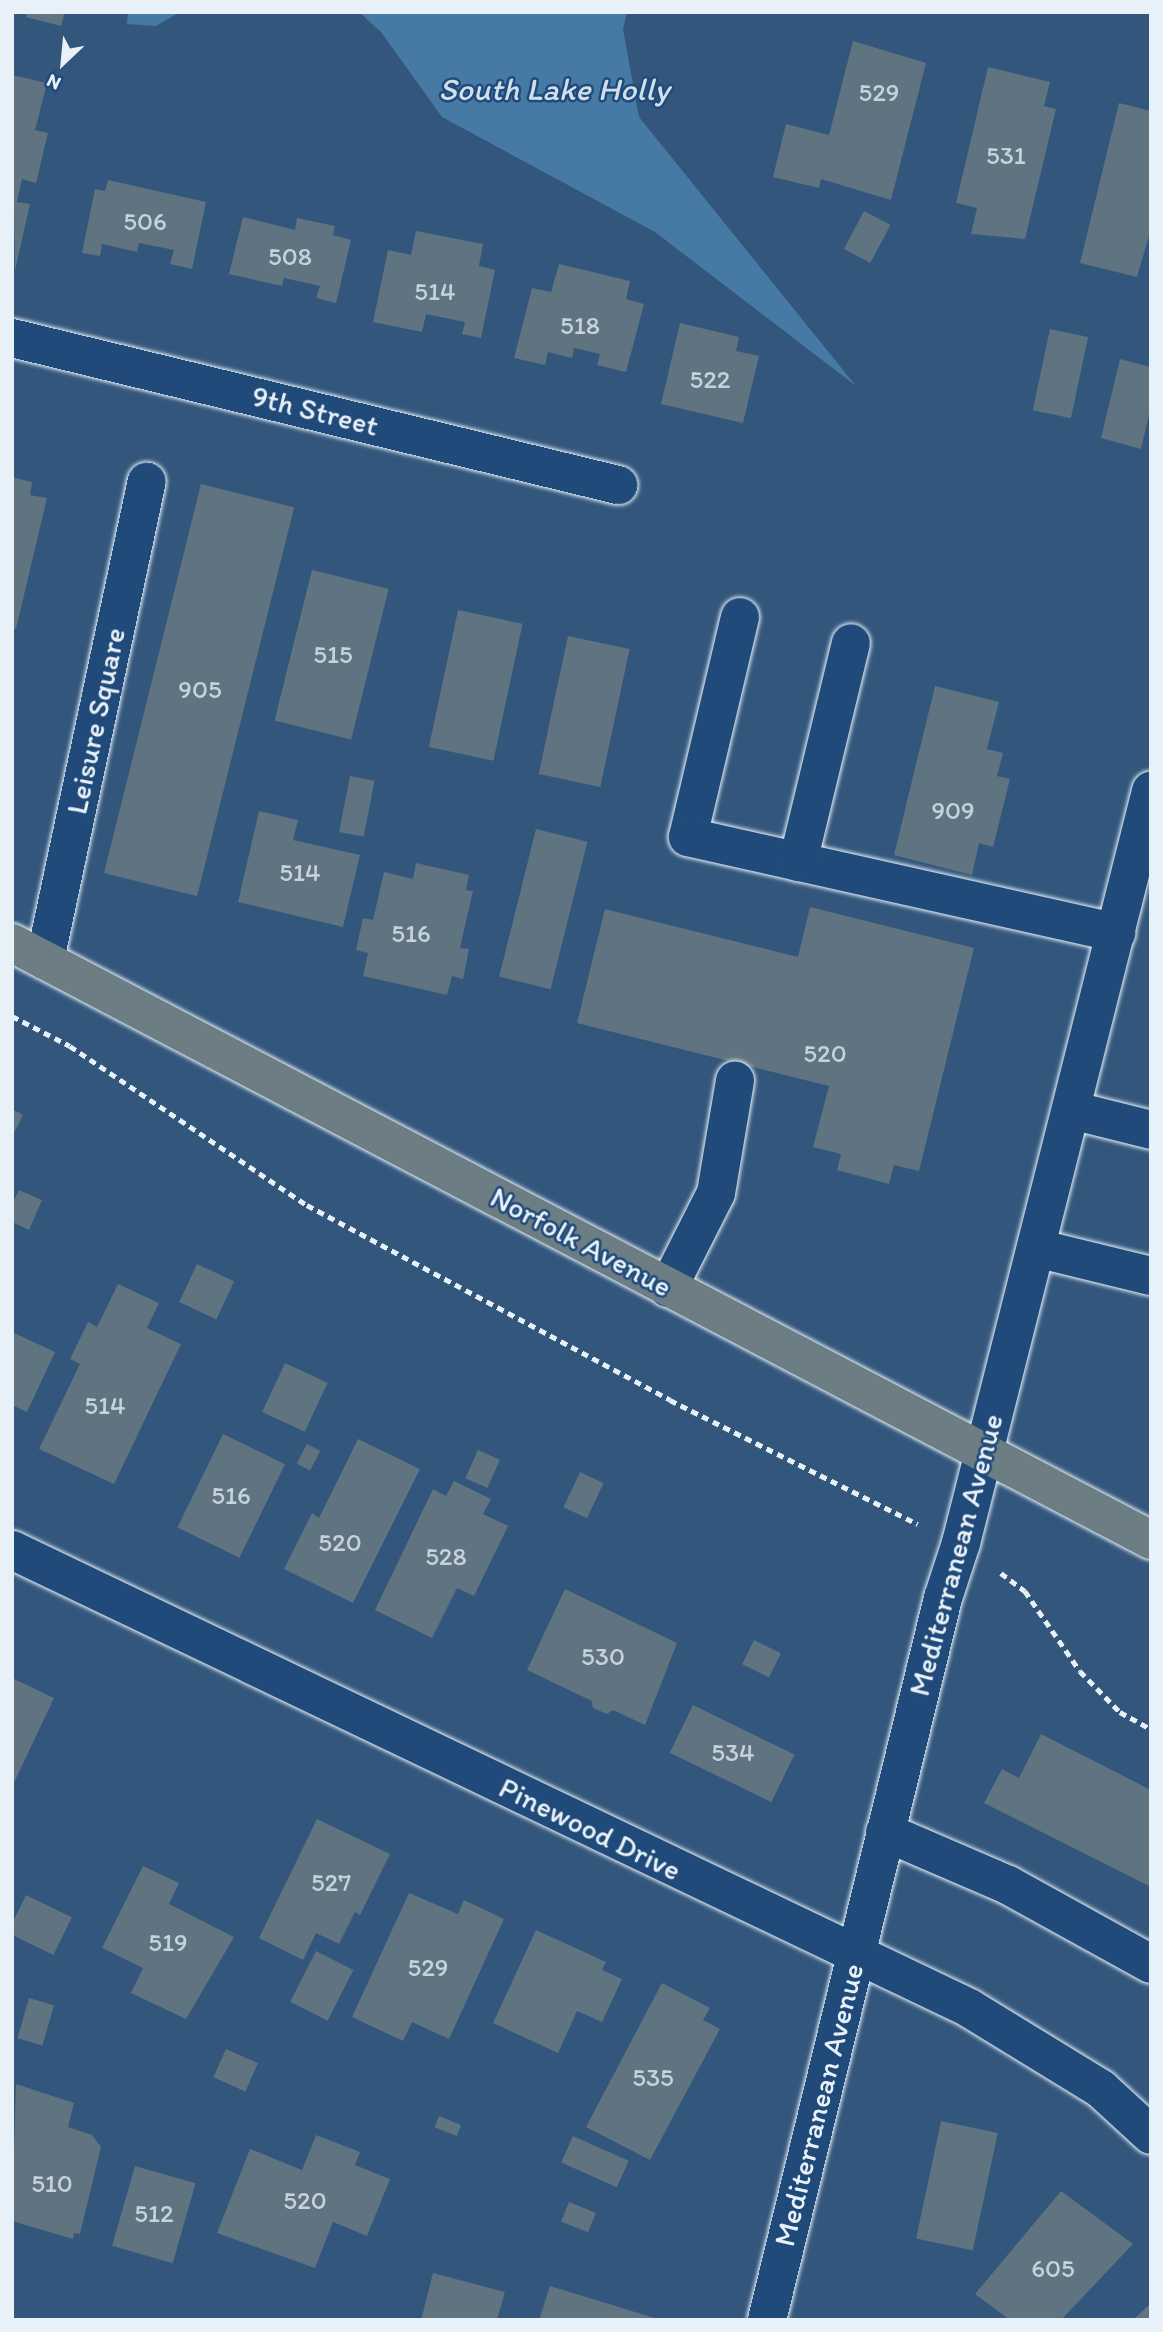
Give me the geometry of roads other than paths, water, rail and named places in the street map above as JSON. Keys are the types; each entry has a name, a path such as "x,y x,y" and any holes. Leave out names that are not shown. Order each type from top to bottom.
{"main road":[{"name":"Norfolk Avenue","path":"28,952 1151,1540"}],"street":[{"name":"9th Street","path":"12,338 618,485"},
{"name":"Leisure Square","path":"28,952 148,482"},
{"path":"740,617 688,837 1116,933"},
{"path":"798,862 851,643"},
{"name":"Mediterranean Avenue","path":"767,2320 943,1598 961,1543 1116,933 1143,857 1151,791"},
{"path":"668,1288 716,1193 735,1082"},
{"path":"1071,1111 1151,1130"},
{"path":"1036,1248 1151,1276"},
{"name":"Pinewood Drive","path":"12,1550 980,2014 1101,2089 1151,2135"},
{"path":"885,1832 1008,1885 1151,1964"}],"water":[{"path":"128,12 180,12 156,26 127,24"},
{"name":"South Lake Holly","path":"359,12 627,12 623,29 639,117 856,386 655,232 442,117 381,32"}]}
